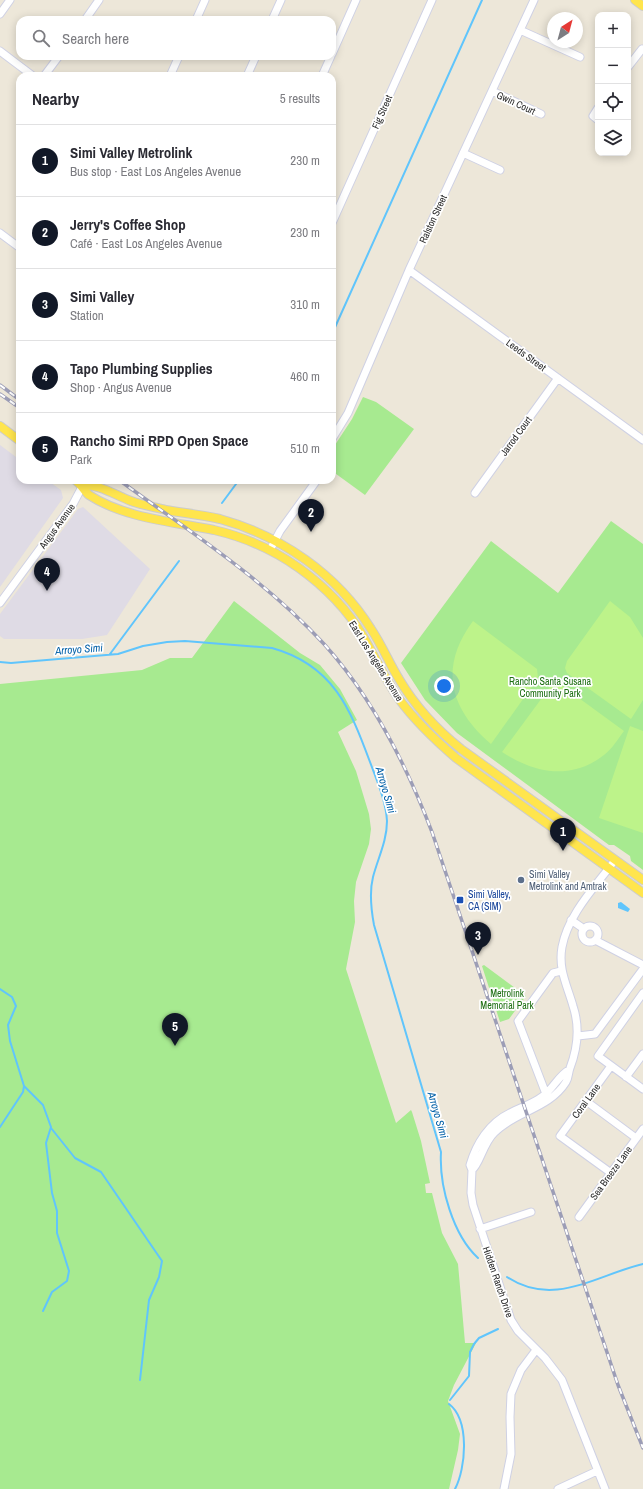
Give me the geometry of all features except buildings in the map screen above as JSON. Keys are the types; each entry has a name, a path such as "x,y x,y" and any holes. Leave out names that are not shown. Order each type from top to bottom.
{"main road":[{"path":"636,0 643,6"},
{"path":"0,426 16,438"},
{"name":"East Los Angeles Avenue","path":"643,880 461,749 440,731 408,693 372,629 356,607 332,581 317,568 275,540 240,526 219,519 147,505 112,494 93,485 83,485 88,494 125,510 153,519 224,532 270,550 310,577 339,604 358,628 399,698 436,741 456,758 643,893"}],"street":[{"path":"0,14 10,0"},
{"path":"88,16 99,0"},
{"path":"198,16 205,0"},
{"path":"274,16 281,0"},
{"path":"336,46 356,0"},
{"name":"Fig Street","path":"336,214 432,0"},
{"name":"Ralston Street","path":"336,432 348,413 409,270 534,0"},
{"path":"520,30 580,57"},
{"path":"631,63 642,49"},
{"path":"0,51 28,72"},
{"path":"47,72 56,60"},
{"path":"172,72 177,60"},
{"path":"249,72 254,60"},
{"path":"324,72 330,60"},
{"name":"Gwin Court","path":"492,91 541,114"},
{"path":"463,153 500,170"},
{"path":"0,233 16,245"},
{"name":"Leeds Street","path":"409,270 643,440"},
{"name":"Jarrod Court","path":"475,493 558,378"},
{"path":"270,550 275,540 314,484"},
{"name":"Angus Avenue","path":"0,603 73,504 83,485"},
{"name":"Hidden Ranch Drive","path":"472,1170 476,1167 484,1146 494,1133 504,1124 537,1108 551,1098 566,1082 569,1076 569,1070 575,1053 578,1036 576,1016 561,971 562,947 571,920 616,860"},
{"path":"571,920 584,930"},
{"path":"595,940 597,936 596,929 590,926 584,930 583,936 585,939 590,941 595,940 643,965"},
{"path":"578,1036 595,1034 643,969"},
{"path":"546,1094 518,1021 554,973 561,971"},
{"path":"643,993 598,1056 643,1089"},
{"path":"626,1077 643,1054"},
{"name":"Coral Lane","path":"611,1066 560,1136 611,1173"},
{"name":"Hidden Ranch Drive","path":"569,1070 564,1073 546,1094 535,1102 508,1113 495,1123 483,1136 474,1152 470,1165 472,1170 471,1193 480,1229 511,1320 518,1331 545,1358 562,1380 605,1489"},
{"path":"586,1101 636,1138"},
{"name":"Sea Breeze Lane","path":"579,1217 643,1129"},
{"path":"480,1229 531,1212"},
{"path":"504,1489 511,1454 510,1417 512,1394 521,1370 536,1350"},
{"path":"558,1489 597,1471"}],"shaded area":[{"path":"0,445 16,457 16,484 53,484 61,490 63,498 0,587"},
{"path":"83,507 150,569 107,635 82,639 4,639 0,636 0,614 78,509"}],"green space":[{"path":"363,397 376,402 414,429 365,495 336,474 336,443 352,419"},
{"name":"Rancho Santa Susana Community Park","path":"611,521 643,544 643,870 631,861 630,856 614,845 609,845 457,733 425,700 401,663 491,541 558,593"},
{"path":"234,601 300,653 320,665 340,689 357,720 338,732 356,771 369,814 371,829 369,844 356,882 354,901 355,922 346,969 396,1123 411,1110 412,1112 421,1141 430,1183 425,1184 426,1193 432,1193 442,1233 458,1264 465,1343 476,1343 454,1385 448,1401 460,1434 449,1489 0,1489 0,684 142,670 170,658 192,658"},
{"path":"610,601 630,617 643,638 643,700 631,719 567,673 565,668 567,661"},
{"path":"473,621 537,669 538,678 491,744 466,716 458,701 454,686 453,671 456,655 462,638"},
{"path":"556,684 561,685 624,731 607,753 591,763 566,771 540,769 527,765 502,752 550,687"},
{"path":"630,726 643,731 643,833 599,818"},
{"name":"Metrolink Memorial Park","path":"484,965 526,996 509,1019 500,1022 482,966"}],"water":[{"path":"621,902 630,909 628,912 618,908 618,903"}],"waterway":[{"path":"336,325 482,0"},
{"path":"222,503 236,484"},
{"path":"110,654 179,561"},
{"name":"Arroyo Simi","path":"0,662 11,663 118,654 143,646 185,641 272,648 293,656 310,665 325,677 336,691 355,724 381,791 385,806 387,821 386,836 373,877 371,889 371,907 374,925 441,1152 442,1180 449,1209 461,1237 478,1258"},
{"path":"0,989 12,997 16,1006 8,1025 10,1041 24,1086 43,1105 51,1127 46,1143 52,1193 57,1211 57,1233 69,1271 67,1281 52,1292 43,1311"},
{"path":"0,1127 23,1092 24,1086"},
{"path":"51,1128 75,1158 101,1172 162,1261 159,1277 149,1300 140,1380"},
{"name":"Arroyo Simi","path":"507,1277 524,1286 541,1290 558,1289 575,1286 643,1264"},
{"path":"450,1400 469,1376 470,1352 474,1344 479,1338 498,1329"},
{"path":"449,1404 456,1411 460,1421 464,1445 462,1469 455,1489"}],"railway":[{"path":"0,385 16,397"},
{"path":"0,394 16,405"},
{"path":"125,484 199,537 251,577 301,620 342,665 373,709 387,733 411,782 432,832 618,1385 643,1448"}],"place":[{"name":"Jerry's Coffee Shop","path":"311,532"},
{"name":"Tapo Plumbing Supplies","path":"47,591"},
{"name":"Simi Valley Metrolink","path":"563,851"},
{"name":"Simi Valley Metrolink and Amtrak","path":"521,880"},
{"name":"Simi Valley, CA (SIM)","path":"460,900"},
{"name":"Simi Valley","path":"478,955"},
{"name":"Rancho Simi RPD Open Space","path":"175,1046"}]}
